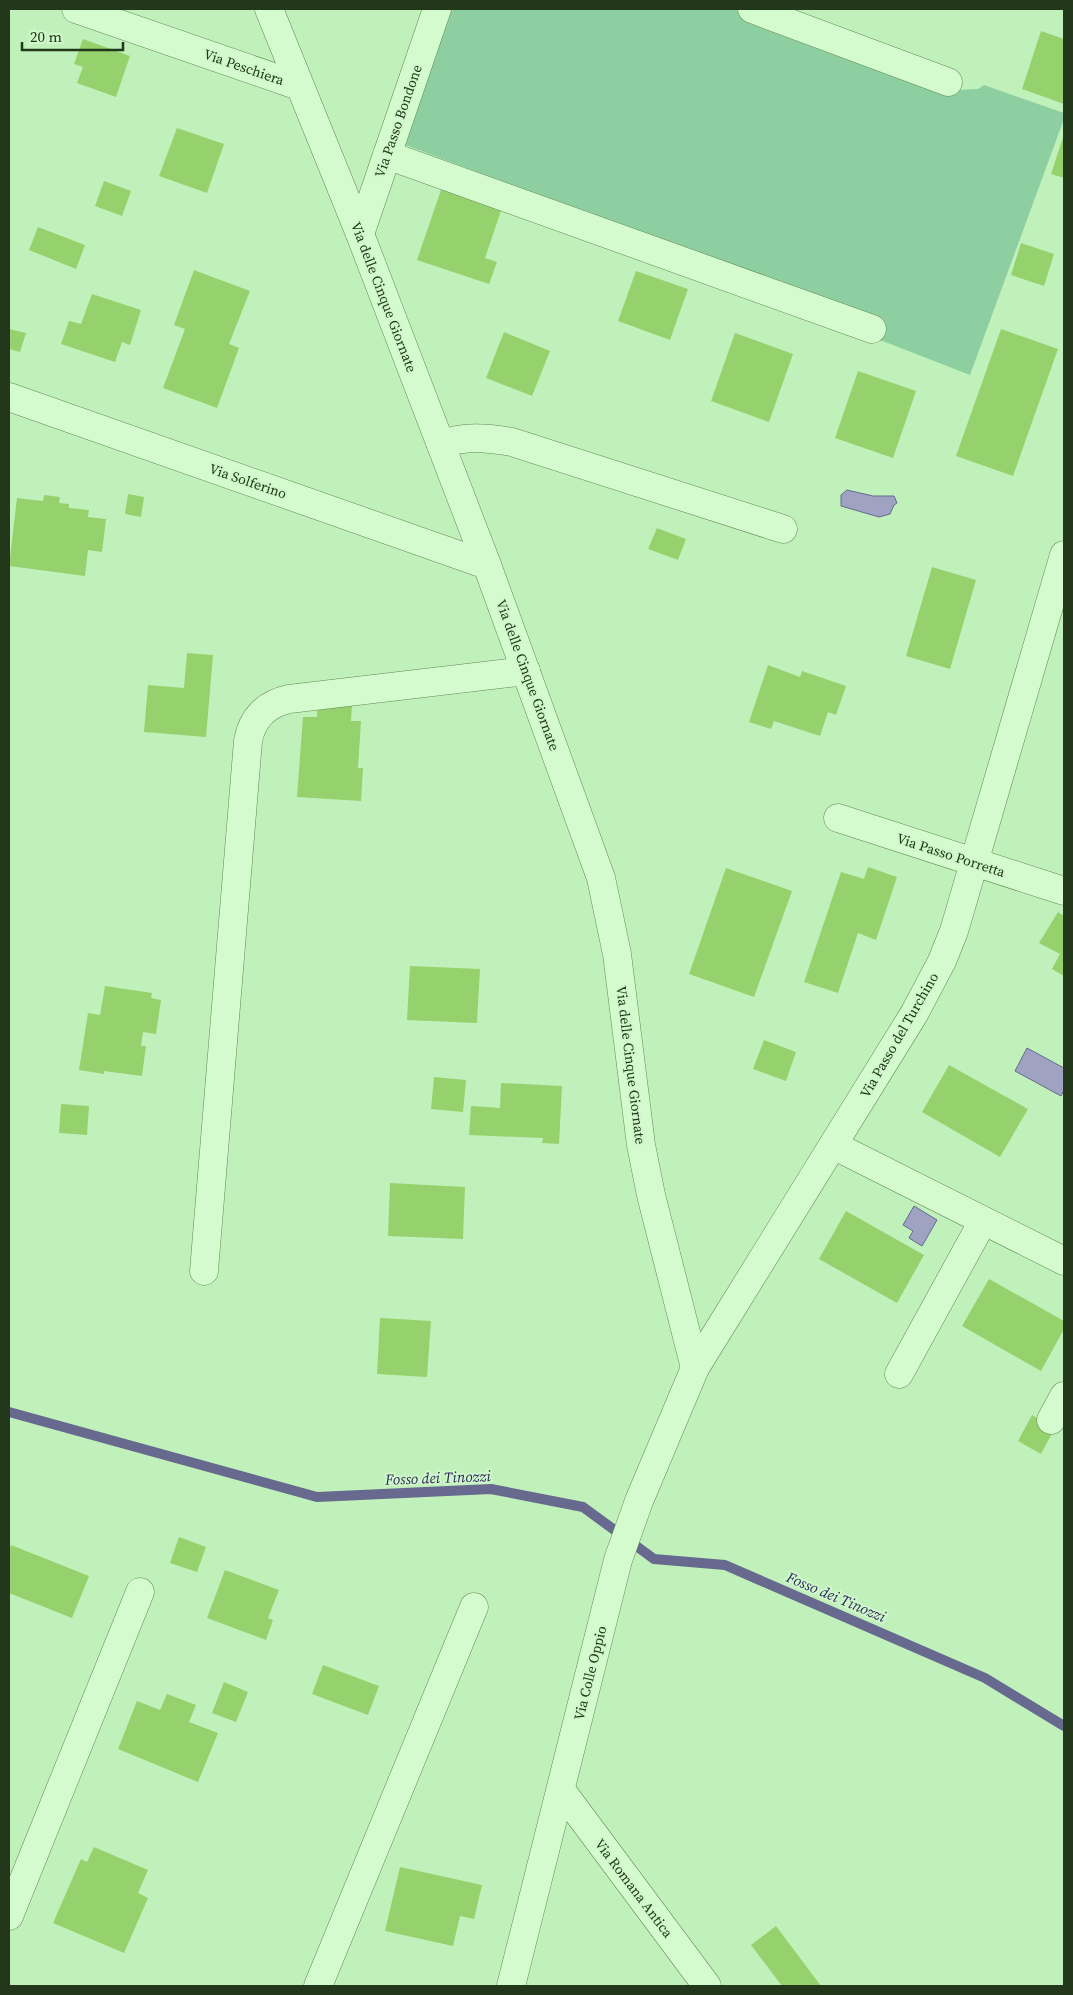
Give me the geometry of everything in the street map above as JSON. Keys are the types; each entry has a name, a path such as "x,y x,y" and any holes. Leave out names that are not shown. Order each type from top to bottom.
{"street":[{"name":"Via Peschiera","path":"76,9 299,86"},
{"name":"Via delle Cinque Giornate","path":"268,9 360,234 487,565 589,840 606,896 617,954 641,1145 651,1195 695,1368"},
{"name":"Via Passo Bondone","path":"360,234 437,9"},
{"path":"752,9 948,82"},
{"path":"387,155 872,329"},
{"name":"Via Solferino","path":"9,397 487,565"},
{"path":"441,445 457,440 475,438 512,442 783,529"},
{"name":"Via Passo del Turchino","path":"695,1368 929,988 954,931 1064,555"},
{"path":"204,1271 248,741 253,722 265,709 289,699 526,671"},
{"name":"Via Passo Porretta","path":"838,818 1064,891"},
{"path":"833,1145 1064,1261"},
{"path":"899,1374 983,1221"},
{"name":"Via Colle Oppio","path":"511,1986 618,1560 638,1501 695,1368"},
{"path":"1051,1420 1064,1396"},
{"path":"9,1916 140,1592"},
{"path":"318,1986 474,1607"},
{"name":"Via Romana Antica","path":"561,1790 707,1986"}],"green space":[{"path":"444,9 734,9 828,45 957,90 978,89 984,85 1064,113 1064,119 970,375 880,340 886,325 400,143"}],"water":[{"path":"847,490 873,496 894,496 897,503 890,514 879,517 841,506 841,495"},
{"path":"1027,1048 1064,1068 1064,1090 1061,1096 1015,1071"},
{"path":"914,1206 937,1220 922,1246 909,1238 913,1231 903,1225"}],"building":[{"path":"1041,31 1064,39 1064,104 1022,89"},
{"path":"83,39 130,56 116,97 77,83 83,67 74,64"},
{"path":"177,128 224,144 207,193 159,176"},
{"path":"1064,134 1064,178 1051,174"},
{"path":"104,181 131,191 122,216 95,206"},
{"path":"442,187 502,208 485,258 497,262 489,284 417,260"},
{"path":"38,227 85,245 76,269 29,250"},
{"path":"1021,243 1054,254 1044,286 1011,275"},
{"path":"194,270 250,291 229,344 239,348 217,408 163,388 185,329 174,325"},
{"path":"636,271 688,289 670,340 618,321"},
{"path":"92,294 141,310 130,345 122,342 115,362 61,344 69,321 81,324"},
{"path":"9,329 26,333 20,352 9,349"},
{"path":"1001,329 1058,349 1013,476 956,456"},
{"path":"504,332 550,351 532,396 486,378"},
{"path":"735,333 793,354 769,422 711,401"},
{"path":"858,371 916,391 893,458 835,438"},
{"path":"128,494 144,497 141,517 125,514"},
{"path":"44,495 60,497 59,503 69,504 69,508 89,510 88,517 106,519 102,552 88,550 85,576 9,566 17,498 43,501"},
{"path":"657,528 686,539 678,560 648,549"},
{"path":"932,567 976,580 950,669 906,656"},
{"path":"187,653 213,655 206,737 144,732 148,685 184,688"},
{"path":"768,665 800,677 802,671 846,686 836,715 828,712 820,736 774,721 771,729 749,722"},
{"path":"318,702 352,705 351,721 361,721 358,768 363,768 361,801 297,797 303,717 317,717"},
{"path":"868,867 897,877 876,940 858,933 838,993 804,982 841,872 864,879"},
{"path":"726,868 792,891 754,997 689,974"},
{"path":"1058,912 1064,916 1064,976 1052,969 1060,954 1039,943"},
{"path":"410,966 480,969 477,1023 407,1020"},
{"path":"105,986 152,993 151,998 161,1000 156,1034 143,1032 141,1046 146,1046 142,1076 104,1071 104,1074 79,1070 88,1013 100,1015"},
{"path":"764,1040 796,1052 786,1081 753,1069"},
{"path":"949,1065 1028,1109 1000,1157 922,1112"},
{"path":"434,1077 466,1080 463,1112 431,1109"},
{"path":"501,1083 562,1086 559,1144 542,1143 543,1138 469,1135 471,1106 500,1108"},
{"path":"61,1104 89,1106 87,1135 59,1133"},
{"path":"390,1183 465,1187 463,1239 388,1236"},
{"path":"846,1211 924,1255 897,1303 819,1259"},
{"path":"989,1279 1064,1321 1064,1329 1041,1371 962,1326"},
{"path":"380,1318 431,1321 427,1377 377,1374"},
{"path":"1032,1415 1055,1428 1041,1454 1018,1441"},
{"path":"179,1537 206,1547 197,1572 170,1563"},
{"path":"11,1545 89,1576 72,1618 9,1593 9,1551"},
{"path":"225,1570 279,1590 268,1618 273,1620 266,1640 207,1618"},
{"path":"323,1665 379,1686 368,1715 312,1694"},
{"path":"224,1682 248,1692 236,1722 212,1713"},
{"path":"167,1694 196,1705 189,1722 218,1733 198,1782 118,1749 137,1701 160,1710"},
{"path":"94,1847 148,1870 138,1893 148,1898 124,1953 53,1923 81,1859 87,1862"},
{"path":"400,1867 482,1885 474,1919 460,1916 453,1946 385,1931"},
{"path":"776,1926 821,1986 782,1986 751,1945"}],"waterway":[{"name":"Fosso dei Tinozzi","path":"9,1412 317,1497 491,1489 583,1507 654,1559 725,1565 985,1678 1064,1726"}]}
